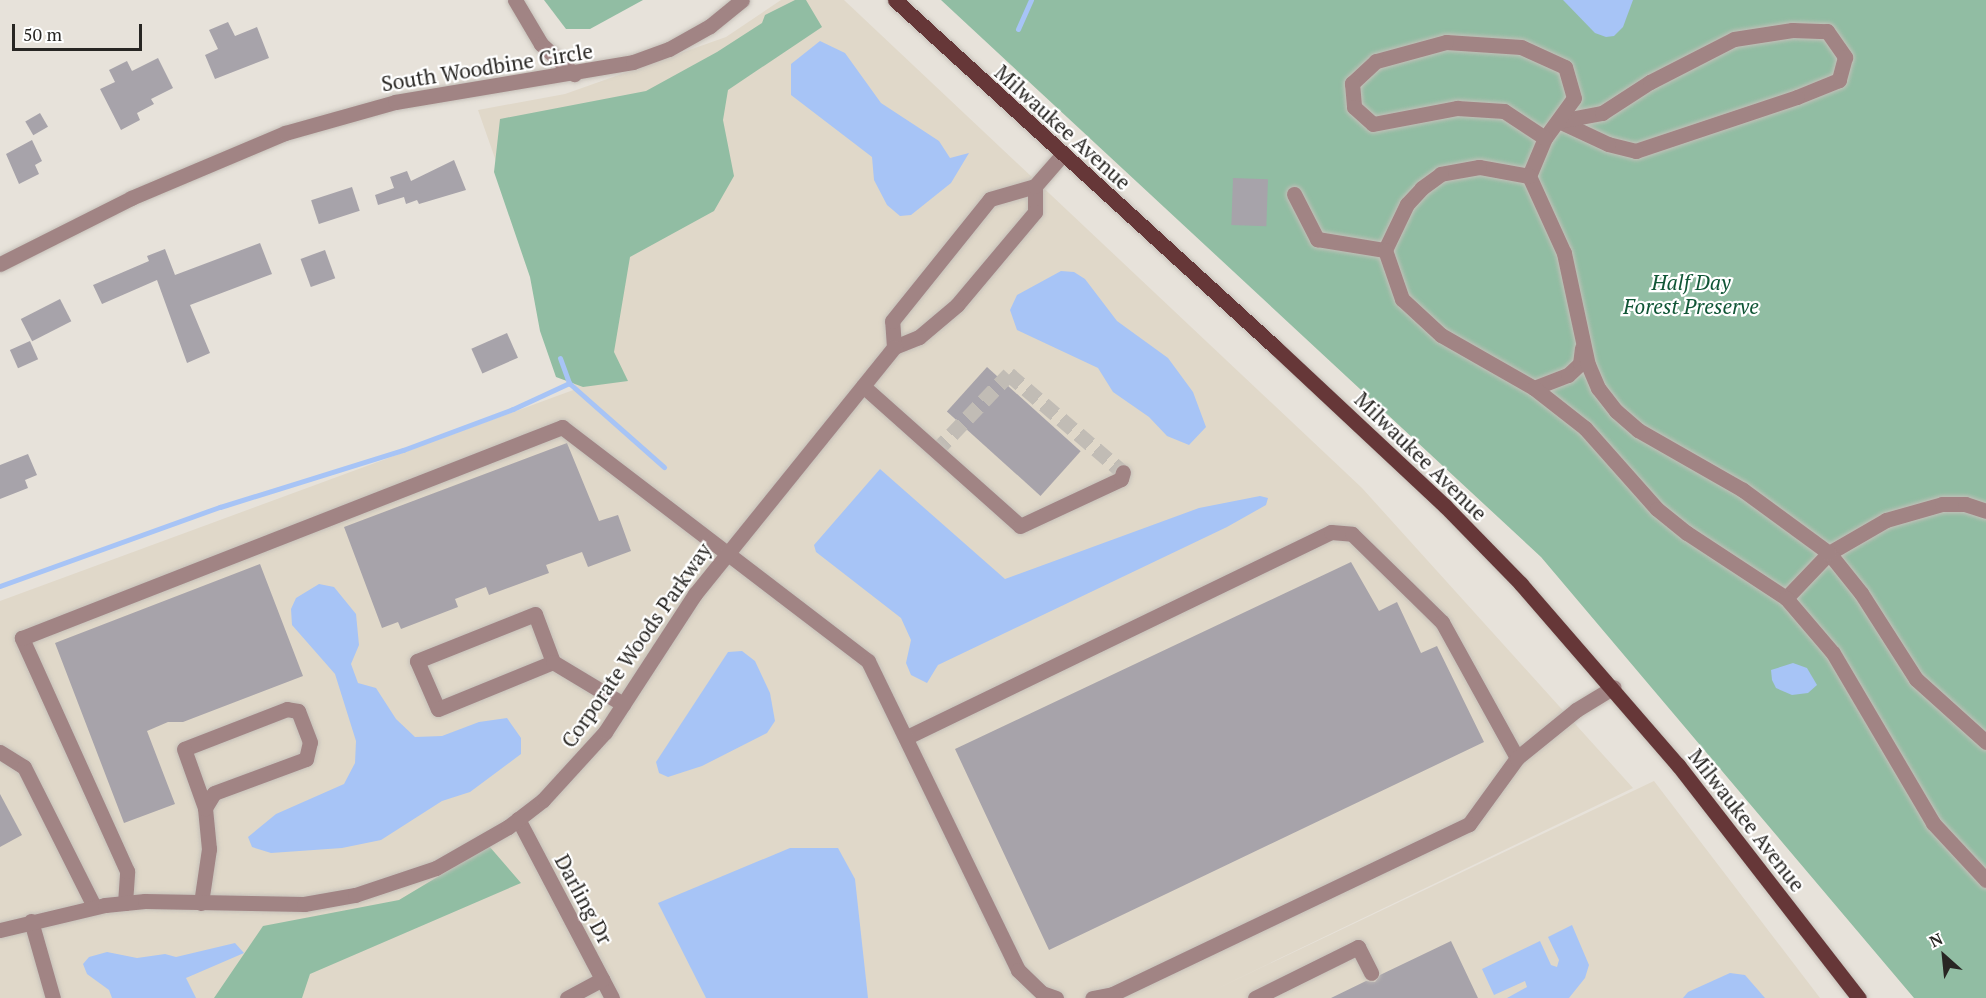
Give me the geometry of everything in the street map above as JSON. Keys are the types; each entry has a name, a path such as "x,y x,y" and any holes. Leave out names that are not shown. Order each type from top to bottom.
{"main road":[{"name":"Milwaukee Avenue","path":"895,0 1445,506 1614,687 1859,998"}],"street":[{"path":"515,0 541,44 574,74"},
{"name":"South Woodbine Circle","path":"0,264 132,198 285,134 395,102 465,88 574,74 633,62 669,49 710,26 742,0"},
{"path":"1792,30 1827,31 1845,57 1839,80 1830,86 1636,151 1608,144 1558,121 1602,113 1650,82 1734,39 1792,30"},
{"path":"1545,138 1504,111 1457,108 1373,124 1354,107 1352,83 1376,61 1446,42 1521,47 1565,67 1574,98 1545,138 1529,176 1564,253 1583,343 1598,388 1638,430 1743,490 1829,553 1861,593 1916,679 1986,742"},
{"path":"894,347 892,321 990,200 1035,186 1062,155"},
{"path":"1529,176 1479,167 1441,174 1407,204 1385,250 1402,299 1441,335 1534,388 1585,428 1657,509 1786,598 1833,653 1934,823 1986,880"},
{"name":"Corporate Woods Parkway","path":"0,930 94,906 125,903 304,904 355,895 436,868 518,819 582,760 623,704 658,648 726,554 894,347 919,337 957,304 1035,212 1035,186"},
{"path":"1294,194 1317,239 1385,250"},
{"path":"1534,388 1560,379 1580,364 1583,343"},
{"path":"862,386 1020,526 1121,479 1123,472"},
{"path":"125,903 128,872 22,638 562,427 868,662 907,737 1018,970 1042,993 1056,998"},
{"path":"1786,598 1829,553 1886,520 1942,504 1965,504 1986,511"},
{"path":"907,737 1332,532 1352,534 1442,622 1517,758"},
{"path":"553,662 438,710 417,661 535,614 553,662 623,704"},
{"path":"1092,998 1113,994 1469,824 1517,758 1576,710 1614,687"},
{"path":"201,903 209,849 205,808 184,749 287,709 298,711 310,742 306,759 214,793 205,808"},
{"path":"0,752 24,767 94,906"},
{"name":"Darling Dr","path":"518,819 612,998"},
{"path":"31,921 53,998"},
{"path":"1256,998 1358,947 1371,973"},
{"path":"567,998 602,980"}],"shaded area":[{"path":"781,0 844,0 1362,488 1633,788 1208,993 1654,781 1820,998 0,998 0,601 576,389 478,110 565,94 726,37"}],"green space":[{"path":"544,0 643,0 590,29 566,29"},
{"path":"795,0 806,0 822,27 728,90 723,120 734,176 714,211 630,257 614,352 628,381 583,387 556,377 540,331 530,277 494,172 500,119 646,91 717,52 762,23 765,15"},
{"name":"Half Day Forest Preserve","path":"941,0 1986,0 1986,998 1914,998 1541,557"},
{"path":"489,846 521,883 310,974 302,998 214,998 263,926 399,900"}],"water":[{"path":"1563,0 1633,0 1623,27 1614,36 1606,37 1595,33"},
{"path":"820,41 845,53 881,103 939,141 950,158 969,153 951,183 911,215 900,216 887,205 874,180 872,157 791,95 791,64"},
{"path":"1061,271 1074,272 1085,279 1117,321 1168,358 1193,392 1206,427 1189,445 1167,436 1149,417 1113,392 1098,368 1017,330 1010,310 1017,295"},
{"path":"880,469 1005,579 1199,508 1260,496 1268,498 1266,505 1227,527 938,665 927,683 911,675 906,663 911,640 901,618 816,552 814,545"},
{"path":"319,584 334,587 356,614 359,645 351,664 358,683 376,688 396,719 415,737 442,736 479,722 507,718 521,738 521,754 470,792 442,801 381,840 342,848 271,853 252,847 248,837 276,814 344,784 355,763 356,741 335,674 292,625 291,609 296,598"},
{"path":"742,651 755,661 770,693 775,721 767,733 702,766 668,777 659,773 656,762 728,652"},
{"path":"1793,663 1807,668 1817,685 1808,693 1792,695 1776,688 1772,680 1771,670"},
{"path":"790,848 838,848 855,879 868,998 706,998 658,903"},
{"path":"1572,925 1589,965 1585,978 1569,998 1507,998 1527,987 1525,981 1494,995 1482,969 1540,941 1551,965 1557,967 1559,960 1548,937"},
{"path":"235,943 244,953 186,978 196,998 112,998 109,990 87,974 83,964 89,957 107,952 137,958 165,954 176,957"},
{"path":"1730,973 1745,975 1765,998 1683,998 1688,992"}],"building":[{"path":"228,22 235,36 257,27 269,58 215,79 205,55 218,49 209,30"},
{"path":"158,58 173,88 151,99 154,104 137,113 140,120 121,130 100,89 115,82 109,70 127,61 132,71"},
{"path":"40,113 48,127 33,135 25,122"},
{"path":"32,140 42,161 35,165 39,174 19,184 6,154"},
{"path":"454,160 466,190 419,204 417,200 406,204 404,197 378,205 375,195 394,188 390,177 407,171 411,181"},
{"path":"1233,178 1268,179 1266,226 1231,225"},
{"path":"352,187 360,211 319,224 311,200"},
{"path":"260,243 272,274 190,305 210,353 187,363 157,280 102,304 93,285 149,261 147,256 165,249 175,275"},
{"path":"325,250 335,278 311,287 301,259"},
{"path":"60,299 71,321 32,341 21,319"},
{"path":"507,333 518,358 482,374 471,349"},
{"path":"30,341 38,359 18,368 10,350"},
{"path":"987,367 1081,451 1040,496 947,412"},
{"path":"567,443 599,521 618,515 631,551 588,567 582,552 546,565 549,573 489,595 486,587 455,599 458,607 401,629 398,622 382,628 344,527"},
{"path":"28,454 37,475 25,480 28,488 0,499 0,465"},
{"path":"1351,562 1379,611 1397,602 1421,653 1437,646 1484,742 1049,950 955,749"},
{"path":"260,564 303,676 183,722 168,722 147,731 175,804 124,823 55,643"},
{"path":"0,794 22,835 0,847"},
{"path":"1451,941 1478,998 1331,998 1366,981 1375,982 1380,975"}],"waterway":[{"path":"1018,29 1031,0"},
{"path":"560,358 569,383 664,467"},
{"path":"0,586 220,507 403,450 513,409 569,383"}],"tunnel":[{"path":"936,451 1009,374 1123,472"}]}
